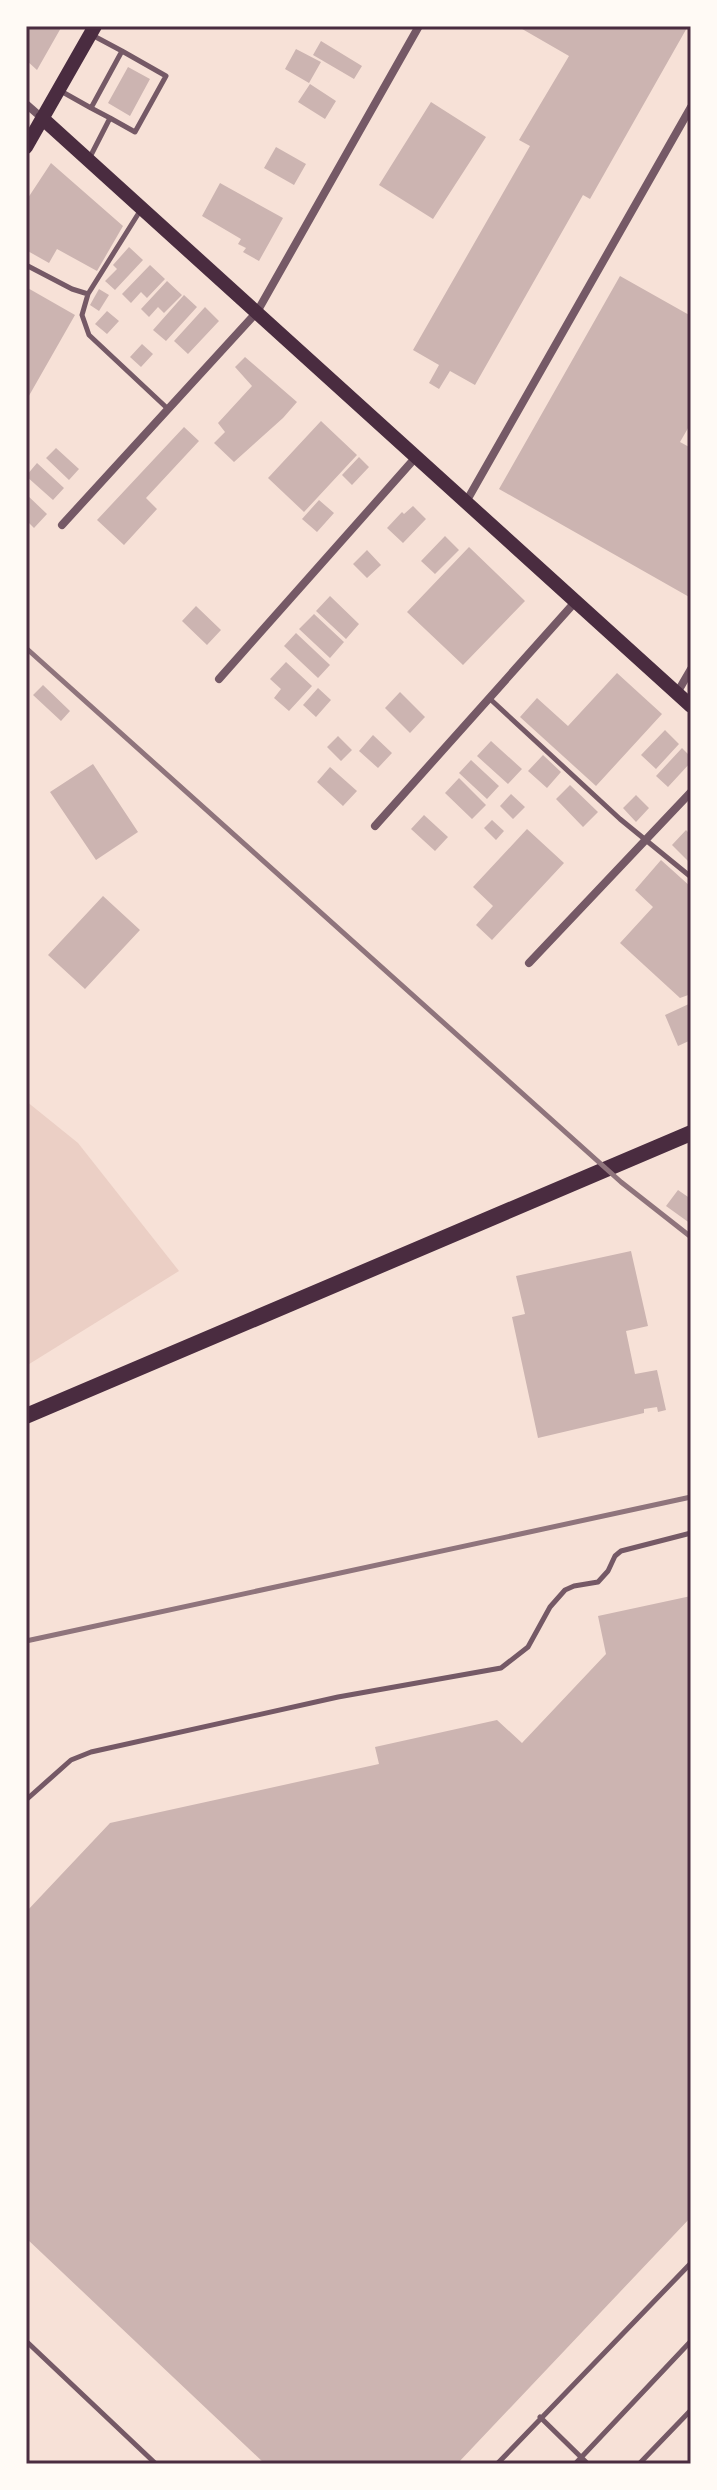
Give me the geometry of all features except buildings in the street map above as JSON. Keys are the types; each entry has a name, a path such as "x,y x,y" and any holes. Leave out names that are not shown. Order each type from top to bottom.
{"main road":[{"path":"26,147 92,30"},
{"path":"42,118 691,706"},
{"path":"26,1416 691,1133"}],"street":[{"path":"62,525 257,312 419,26"},
{"path":"26,104 42,118"},
{"path":"466,502 691,107"},
{"path":"219,679 416,457"},
{"path":"375,826 576,601"},
{"path":"677,693 691,669"},
{"path":"529,963 691,792"}],"lane":[{"path":"58,90 135,132 166,76 92,30"},
{"path":"91,108 122,51"},
{"path":"89,160 110,118"},
{"path":"142,208 88,294 82,315 89,335 169,409"},
{"path":"26,265 88,294"},
{"path":"489,698 611,811 691,877"},
{"path":"26,1800 71,1760 91,1752 338,1697 501,1668 528,1647 550,1607 565,1590 598,1582 621,1551 691,1533"},
{"path":"497,2464 691,2263"},
{"path":"26,2341 156,2464"},
{"path":"575,2464 691,2341"},
{"path":"639,2464 691,2410"},
{"path":"540,2417 588,2464"}],"shaded area":[{"path":"26,1101 78,1143 179,1271 26,1366"}],"railway":[{"path":"26,648 621,1182 691,1237"},
{"path":"26,1641 691,1497"}]}
